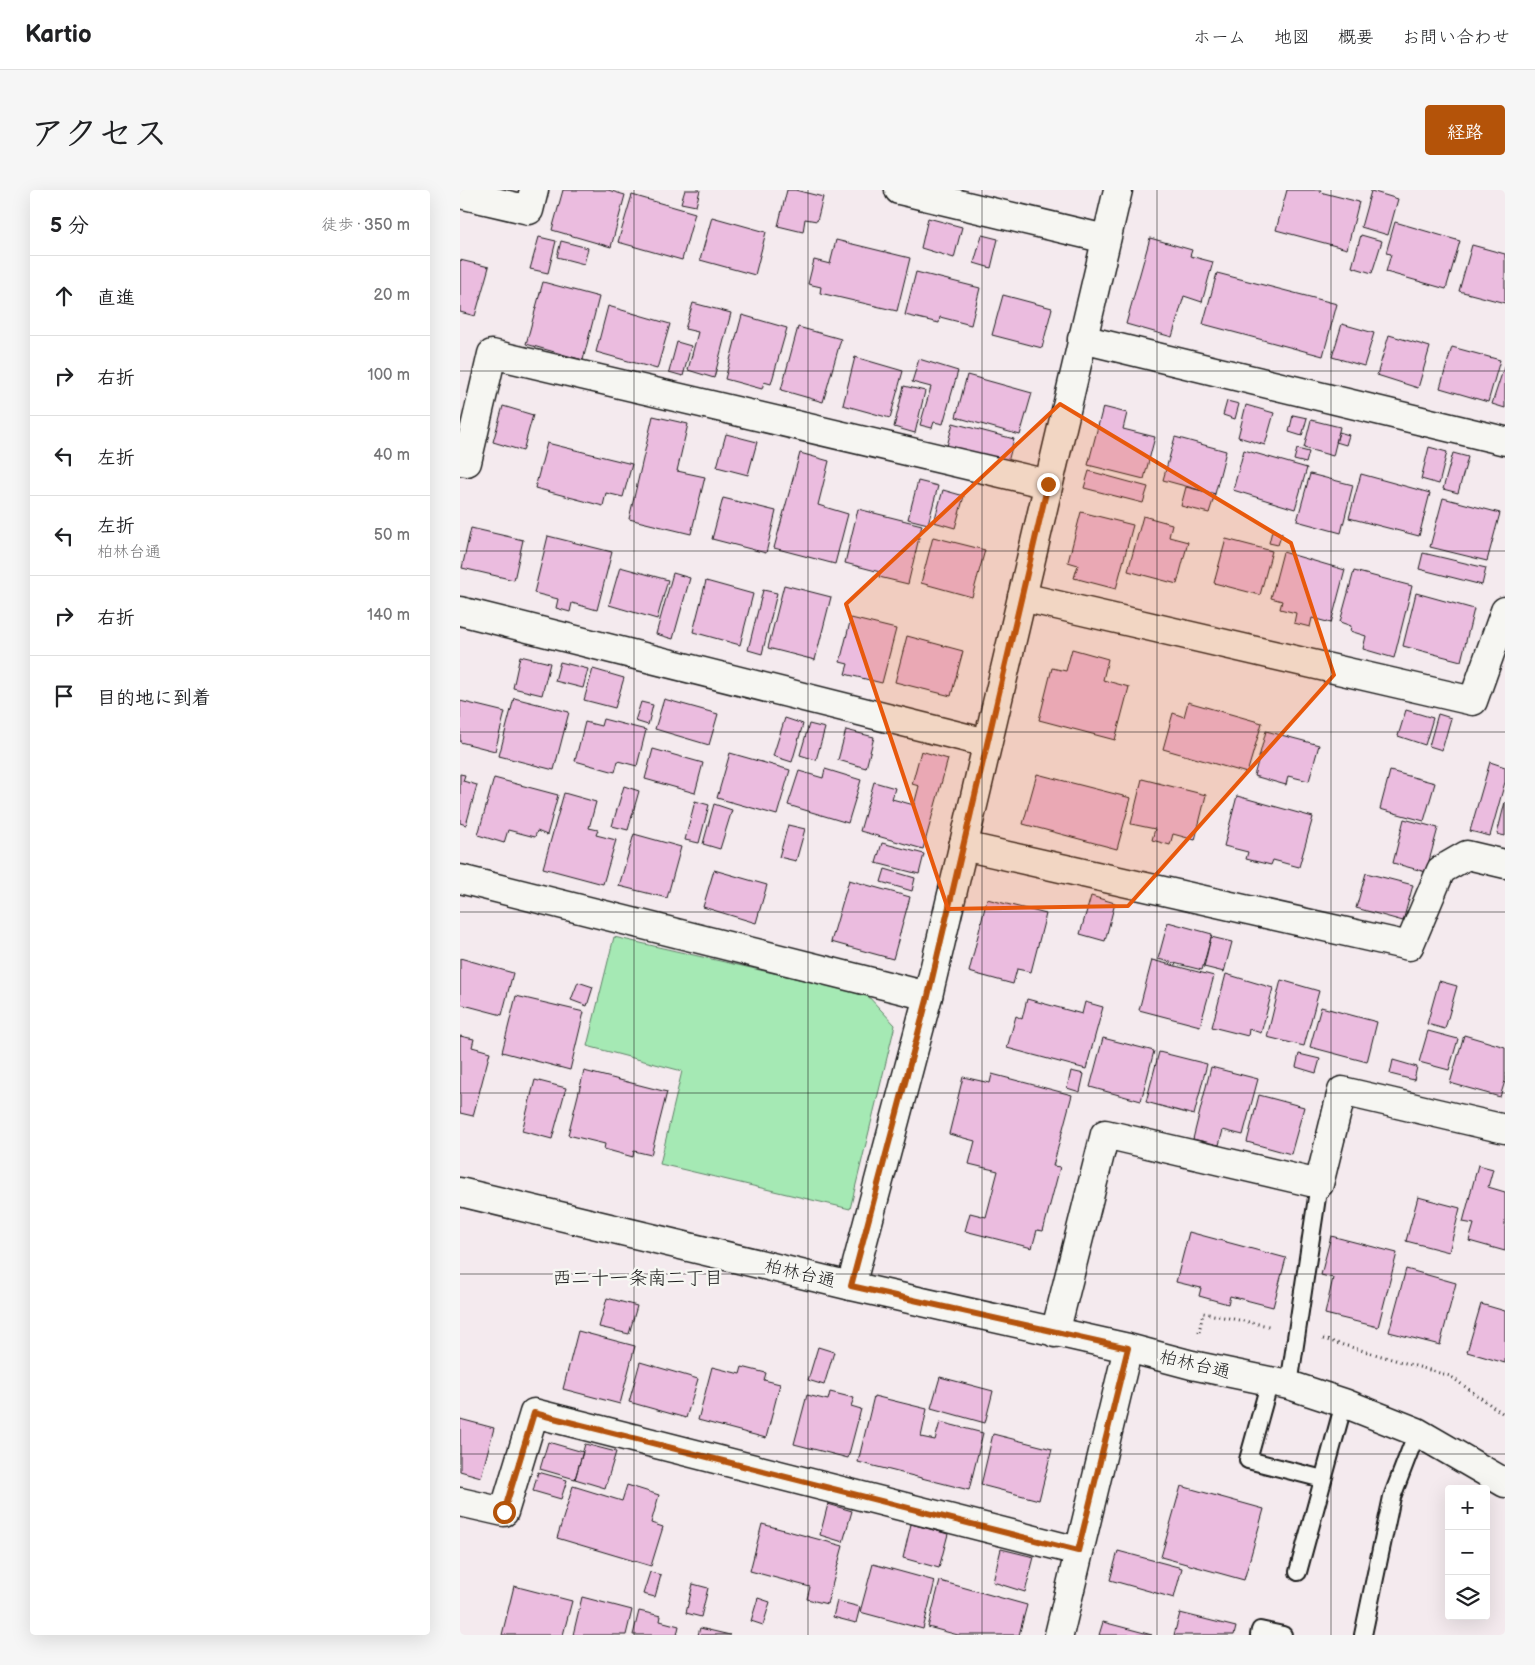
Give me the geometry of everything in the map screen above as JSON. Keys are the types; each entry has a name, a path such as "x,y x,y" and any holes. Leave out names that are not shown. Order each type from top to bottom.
{"street":[{"path":"460,194 529,210 534,190"},
{"path":"899,190 1106,239"},
{"path":"851,1286 928,996 1118,190"},
{"path":"1082,339 1505,441"},
{"path":"460,461 467,462 492,354 1048,484"},
{"path":"1022,597 1474,701 1505,611"},
{"path":"460,611 987,743"},
{"path":"963,846 1409,946 1441,870 1467,855 1505,864"},
{"path":"460,880 928,996"},
{"path":"1055,1332 1105,1134 1319,1184 1342,1091 1505,1129"},
{"name":"柏林台通","path":"460,1192 851,1286 1128,1348 1192,1365 1279,1383 1344,1403 1417,1432 1505,1484"},
{"path":"1059,1635 1128,1348"},
{"path":"460,1502 504,1512 534,1413 1078,1551"}],"lane":[{"path":"1319,1184 1297,1331 1279,1383 1248,1460 1323,1479"},
{"path":"1298,1572 1344,1403"},
{"path":"1362,1635 1392,1497 1417,1432"},
{"path":"1259,1635 1260,1630 1283,1635"}],"path":[{"path":"1192,1365 1203,1313 1297,1331 1450,1376 1505,1414"}],"highlighted area":[{"path":"1060,404 1291,543 1334,675 1128,906 948,909 846,604"}],"green space":[{"path":"614,937 866,994 895,1025 850,1209 660,1164 682,1071 587,1046"}],"building":[{"path":"563,190 608,190 625,195 611,247 552,230"},
{"path":"685,190 700,190 696,206 681,203"},
{"path":"787,190 795,190 823,197 817,221 805,219 803,232 778,226"},
{"path":"1287,190 1321,190 1320,192 1359,202 1347,249 1276,230"},
{"path":"1371,191 1398,199 1388,235 1361,227"},
{"path":"632,195 695,213 682,260 618,242"},
{"path":"712,217 766,232 755,275 700,260"},
{"path":"928,218 962,227 954,258 921,248"},
{"path":"1395,222 1460,241 1446,289 1386,272 1391,254 1386,253"},
{"path":"982,235 998,239 991,268 974,263"},
{"path":"1361,235 1382,241 1372,273 1352,267"},
{"path":"539,237 556,241 548,273 530,269"},
{"path":"1150,238 1192,250 1190,256 1213,262 1202,302 1184,296 1172,337 1126,324"},
{"path":"836,240 910,258 897,311 820,293 821,287 808,284 814,260 830,264"},
{"path":"561,241 588,248 584,264 557,257"},
{"path":"1472,245 1505,254 1505,303 1459,291"},
{"path":"460,260 489,267 475,316 460,312"},
{"path":"916,272 980,288 971,325 940,317 939,323 905,315"},
{"path":"1217,273 1337,304 1323,356 1203,324"},
{"path":"543,282 599,297 583,360 526,344"},
{"path":"1003,295 1052,308 1042,348 992,335"},
{"path":"693,303 731,313 714,378 688,370 698,332 685,329"},
{"path":"608,306 670,324 657,369 596,352"},
{"path":"742,315 787,328 771,384 764,382 762,389 725,379"},
{"path":"1342,324 1374,333 1364,366 1332,357"},
{"path":"798,327 841,339 823,402 781,390"},
{"path":"1389,335 1430,347 1418,388 1377,375"},
{"path":"677,342 691,346 683,376 669,372"},
{"path":"1452,347 1500,360 1488,402 1440,388"},
{"path":"855,357 903,371 890,418 843,405"},
{"path":"919,359 958,371 943,424 934,422 932,428 920,425 931,387 912,382"},
{"path":"1505,364 1505,408 1492,404"},
{"path":"967,375 1032,393 1020,435 956,417"},
{"path":"904,386 925,391 915,433 894,427"},
{"path":"1227,401 1239,404 1235,419 1223,415"},
{"path":"1246,405 1274,413 1265,445 1238,437"},
{"path":"503,406 533,415 523,451 493,442"},
{"path":"1103,407 1127,413 1123,429 1155,437 1144,479 1088,465"},
{"path":"1293,415 1307,418 1302,436 1289,432"},
{"path":"653,416 688,424 677,471 705,477 691,534 629,519"},
{"path":"1311,420 1340,427 1333,456 1304,448"},
{"path":"953,423 1014,439 1008,462 947,446"},
{"path":"1339,432 1349,435 1346,445 1336,442"},
{"path":"726,434 757,442 748,475 717,467"},
{"path":"1175,437 1226,451 1215,494 1163,480"},
{"path":"547,443 632,464 623,497 606,493 603,506 535,488"},
{"path":"1429,447 1447,452 1439,484 1421,479"},
{"path":"1297,449 1309,452 1306,463 1294,460"},
{"path":"1244,450 1307,468 1295,509 1233,490"},
{"path":"800,453 829,461 818,505 848,514 835,564 774,548"},
{"path":"1453,453 1468,457 1458,493 1443,489"},
{"path":"1089,471 1148,487 1143,503 1084,488"},
{"path":"1310,474 1353,485 1341,533 1297,521"},
{"path":"1361,474 1430,493 1419,536 1349,518"},
{"path":"918,481 938,486 928,524 908,519"},
{"path":"1186,487 1215,494 1209,513 1181,506"},
{"path":"943,490 964,496 955,528 934,522"},
{"path":"723,498 776,511 766,553 712,539"},
{"path":"1443,498 1500,513 1487,561 1430,547"},
{"path":"858,509 922,525 908,584 879,577 880,572 845,563"},
{"path":"1081,512 1133,525 1116,589 1074,578 1078,565 1068,562"},
{"path":"1143,516 1172,524 1169,537 1188,542 1177,584 1128,571"},
{"path":"471,528 523,540 514,580 462,568"},
{"path":"1272,531 1282,533 1278,545 1269,543"},
{"path":"548,536 612,552 597,610 572,603 570,612 556,608 558,599 534,593"},
{"path":"933,537 985,550 972,597 921,583"},
{"path":"1226,539 1272,551 1260,595 1214,583"},
{"path":"1283,552 1345,570 1331,623 1312,618 1310,627 1294,623 1296,613 1280,609 1282,601 1271,598"},
{"path":"1423,553 1486,568 1482,585 1419,569"},
{"path":"620,567 668,580 657,619 609,605"},
{"path":"1354,571 1412,586 1394,658 1363,649 1366,636 1350,631 1351,626 1340,622"},
{"path":"673,573 690,578 673,639 656,634"},
{"path":"706,581 753,594 740,645 693,632"},
{"path":"784,585 831,597 815,660 768,648"},
{"path":"763,590 777,593 762,654 748,650"},
{"path":"1416,593 1474,609 1461,661 1403,646"},
{"path":"851,618 896,629 882,683 845,674 848,664 840,662"},
{"path":"907,636 963,651 951,696 895,682"},
{"path":"1072,649 1108,659 1103,680 1129,687 1115,740 1039,720 1052,668 1066,671"},
{"path":"520,656 550,663 542,695 513,688"},
{"path":"560,662 588,669 583,688 555,681"},
{"path":"593,669 624,678 615,708 584,700"},
{"path":"514,698 569,712 554,770 499,756"},
{"path":"664,699 718,714 709,745 655,729"},
{"path":"460,701 505,712 495,751 460,742"},
{"path":"641,702 653,705 648,725 635,721"},
{"path":"1188,702 1262,723 1247,773 1163,749 1173,713 1184,717"},
{"path":"1406,710 1433,718 1425,745 1398,736"},
{"path":"1438,714 1451,718 1442,750 1429,746"},
{"path":"785,718 803,724 792,762 773,756"},
{"path":"603,719 646,730 637,766 618,761 615,772 575,761 585,722 601,726"},
{"path":"809,724 825,728 816,760 800,755"},
{"path":"846,730 874,737 866,768 838,760"},
{"path":"1266,731 1319,745 1309,781 1288,776 1286,785 1254,776"},
{"path":"653,749 703,763 695,793 645,779"},
{"path":"921,751 948,759 923,849 860,831 874,782 895,788 892,799 914,805 919,786 912,784"},
{"path":"730,753 790,770 777,815 717,798"},
{"path":"1490,762 1505,767 1505,782 1490,836 1470,831"},
{"path":"825,769 861,780 848,823 788,805 799,771 823,778"},
{"path":"1390,771 1435,783 1424,821 1380,809"},
{"path":"460,774 465,775 463,781 477,785 466,825 460,823"},
{"path":"1037,774 1131,798 1117,849 1023,824"},
{"path":"494,778 558,795 547,835 537,831 535,837 508,830 504,843 478,835"},
{"path":"1142,779 1206,795 1195,840 1173,834 1170,845 1152,840 1155,829 1131,824"},
{"path":"624,786 639,791 628,830 612,826"},
{"path":"564,793 596,802 589,828 598,830 596,835 616,840 603,884 543,868"},
{"path":"1237,796 1313,817 1299,867 1273,860 1271,865 1246,859 1248,852 1224,846"},
{"path":"695,801 709,805 699,843 685,840"},
{"path":"1505,802 1505,836 1497,834"},
{"path":"714,804 732,810 720,849 703,844"},
{"path":"1404,819 1438,828 1426,872 1393,863"},
{"path":"788,825 805,829 796,861 779,857"},
{"path":"634,834 681,847 667,898 619,886"},
{"path":"882,843 924,854 919,874 876,863"},
{"path":"885,869 915,878 912,891 881,882"},
{"path":"714,870 767,885 756,923 703,907"},
{"path":"1366,873 1413,885 1403,921 1356,908"},
{"path":"849,880 910,897 893,959 831,942"},
{"path":"1091,896 1115,903 1105,941 1080,934"},
{"path":"987,899 1046,914 1031,972 1017,969 1013,984 969,972"},
{"path":"1168,922 1212,934 1202,970 1158,959"},
{"path":"1211,937 1232,942 1224,972 1204,967"},
{"path":"460,958 513,973 502,1015 460,1004"},
{"path":"1152,960 1214,976 1200,1026 1139,1010"},
{"path":"1226,974 1273,988 1261,1033 1249,1029 1248,1036 1212,1027"},
{"path":"1281,980 1319,991 1304,1046 1267,1037"},
{"path":"1439,981 1457,986 1445,1029 1427,1024"},
{"path":"578,982 593,987 587,1006 571,1000"},
{"path":"516,996 584,1012 570,1070 502,1052"},
{"path":"1027,999 1082,1014 1085,1002 1103,1007 1086,1069 1007,1048 1016,1016 1022,1019"},
{"path":"1321,1007 1377,1022 1367,1062 1310,1047"},
{"path":"1428,1031 1458,1039 1449,1070 1419,1062"},
{"path":"1464,1035 1505,1047 1505,1081 1500,1097 1450,1083"},
{"path":"460,1036 474,1039 472,1047 490,1052 473,1116 460,1113"},
{"path":"1103,1038 1154,1051 1141,1101 1090,1087"},
{"path":"1159,1052 1207,1064 1194,1115 1146,1102"},
{"path":"1299,1054 1320,1059 1316,1073 1296,1067"},
{"path":"1393,1060 1417,1067 1414,1080 1390,1074"},
{"path":"1211,1067 1258,1079 1243,1135 1223,1130 1219,1145 1193,1139"},
{"path":"584,1071 667,1092 651,1155 634,1151 633,1157 604,1149 605,1144 568,1135"},
{"path":"1071,1071 1084,1074 1080,1092 1067,1088"},
{"path":"992,1074 1072,1095 1053,1166 1060,1167 1043,1231 1037,1230 1032,1248 965,1231 970,1213 986,1217 998,1171 969,1164 975,1141 949,1134 963,1077 990,1083"},
{"path":"535,1080 566,1088 552,1139 522,1131"},
{"path":"1259,1095 1304,1107 1291,1154 1247,1142"},
{"path":"1478,1165 1493,1169 1488,1187 1505,1192 1505,1251 1469,1241 1474,1224 1463,1222"},
{"path":"1418,1197 1460,1208 1449,1252 1406,1241"},
{"path":"1189,1232 1286,1258 1273,1307 1230,1296 1228,1304 1199,1296 1201,1288 1176,1282"},
{"path":"1331,1236 1397,1253 1378,1327 1325,1314 1333,1278 1321,1275"},
{"path":"1406,1269 1456,1283 1440,1345 1389,1332"},
{"path":"607,1298 637,1306 629,1334 599,1327"},
{"path":"1481,1304 1505,1311 1505,1363 1467,1352"},
{"path":"578,1331 635,1346 620,1404 563,1389"},
{"path":"818,1347 834,1352 824,1385 808,1380"},
{"path":"640,1362 698,1379 686,1418 629,1402"},
{"path":"712,1367 740,1374 742,1367 766,1373 764,1380 780,1384 766,1438 698,1420"},
{"path":"940,1377 993,1391 985,1423 931,1408"},
{"path":"830,1392 854,1398 851,1406 861,1409 848,1458 794,1444 807,1395 828,1400"},
{"path":"874,1396 927,1409 921,1437 935,1440 940,1422 983,1433 969,1490 858,1462"},
{"path":"460,1419 494,1428 481,1477 460,1471"},
{"path":"993,1434 1052,1449 1039,1500 981,1485"},
{"path":"548,1442 583,1452 575,1479 540,1469"},
{"path":"585,1444 616,1452 605,1488 575,1479"},
{"path":"538,1472 567,1480 561,1499 533,1491"},
{"path":"627,1485 659,1495 651,1523 663,1527 651,1566 557,1538 573,1486 622,1501"},
{"path":"1181,1486 1264,1509 1244,1580 1161,1557"},
{"path":"828,1504 852,1511 843,1542 820,1535"},
{"path":"762,1524 843,1546 827,1604 807,1599 810,1587 750,1571"},
{"path":"911,1524 948,1534 939,1568 903,1558"},
{"path":"1001,1549 1034,1557 1025,1592 993,1582"},
{"path":"1118,1551 1182,1568 1174,1598 1110,1580"},
{"path":"873,1564 935,1581 923,1629 860,1612"},
{"path":"650,1572 661,1575 655,1597 643,1594"},
{"path":"940,1581 1027,1605 1019,1635 958,1635 928,1627"},
{"path":"693,1584 708,1588 701,1617 686,1613"},
{"path":"514,1586 572,1601 563,1635 502,1635"},
{"path":"582,1597 632,1610 626,1635 573,1635"},
{"path":"758,1598 770,1602 763,1625 751,1621"},
{"path":"837,1601 860,1607 856,1623 833,1617"},
{"path":"639,1611 661,1616 660,1621 679,1626 677,1635 633,1635"},
{"path":"1180,1613 1236,1627 1234,1635 1174,1635"},
{"path":"1103,1622 1152,1635 1099,1635"},
{"path":"700,1628 730,1635 698,1635"}],"district":[{"name":"西二十一条南二丁目","path":"638,1277"}],"route":[{"path":"504,1512 534,1413 1078,1551 1128,1348 851,1286 928,996 1048,484"}]}
